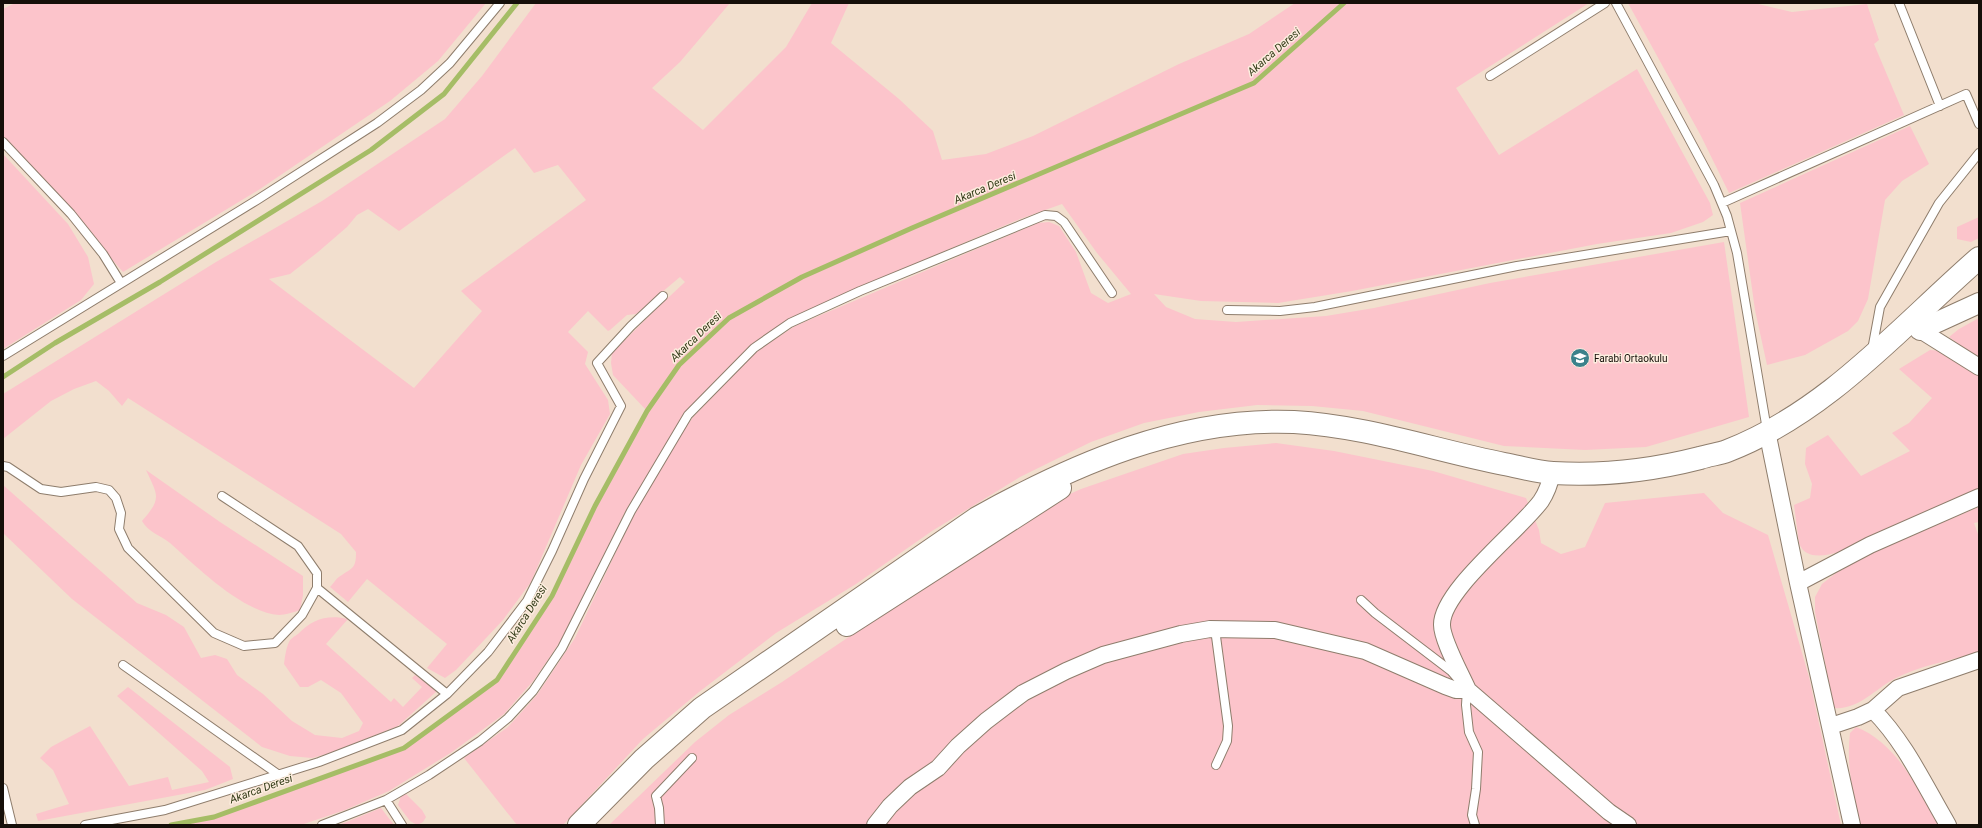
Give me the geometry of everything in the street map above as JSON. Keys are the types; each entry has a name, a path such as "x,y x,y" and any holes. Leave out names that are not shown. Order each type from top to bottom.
{"main road":[{"path":"1768,437 1870,359 1979,258"},
{"path":"597,825 658,765 756,684 1057,490 1125,463 1191,443 1251,435 1306,435 1390,448 1494,473 1551,477 1647,469 1726,451 1804,423 1867,378 1979,276"},
{"path":"579,825 644,759 702,708 977,518 1022,492 1069,470 1133,446 1185,432 1221,425 1293,422 1371,432 1551,477"}],"street":[{"path":"1920,330 1979,303"},
{"path":"1920,330 1979,367"},
{"path":"1768,437 1798,583 1852,825"},
{"path":"1551,477 1542,500 1529,516 1483,561 1459,589 1444,613 1442,626 1468,690 1609,812 1628,825"},
{"path":"1798,583 1870,545 1979,497"},
{"path":"875,825 890,806 910,787 938,768 958,746 986,720 1023,693 1066,671 1103,656 1181,634 1216,629 1275,630 1365,651 1445,686 1456,690 1468,690"},
{"path":"1831,726 1858,717 1873,710 1898,688 1979,660"},
{"path":"1873,710 1886,723 1899,742 1948,825"}],"lane":[{"path":"3,356 257,200 377,123 421,90 450,63 500,3"},
{"path":"1490,76 1605,3"},
{"path":"1616,3 1722,203 1737,253 1768,437"},
{"path":"1899,3 1940,106"},
{"path":"1722,203 1966,94 1979,124"},
{"path":"3,142 71,214 103,254 121,283"},
{"path":"1870,359 1880,306 1939,203 1979,153"},
{"path":"322,825 386,800 429,775 480,741 508,718 533,691 562,648 631,511 688,415 754,348 790,323 853,294 1046,215 1056,216 1064,222 1112,292"},
{"path":"1227,310 1280,311 1315,307 1517,266 1731,231"},
{"path":"85,825 165,810 279,775 367,745 402,730 447,694 488,652 526,601 621,406 597,363 631,326 663,296"},
{"path":"3,466 8,467 41,489 61,492 96,487 109,490 116,498 120,512 119,529 128,548 214,633 244,646 275,643 302,615 317,588 317,573 298,546 222,496"},
{"path":"317,588 447,694"},
{"path":"1361,600 1375,613 1451,671 1468,690 1466,705 1469,732 1478,752 1476,789 1472,815 1474,825"},
{"path":"1216,629 1228,726 1227,741 1216,765"},
{"path":"124,665 279,775"},
{"path":"660,825 659,808 656,796 692,758"},
{"path":"3,788 12,825"},
{"path":"386,800 402,825"}],"shaded area":[{"path":"15,3 486,3 438,61 390,101 260,189 123,272 3,136 3,9"},
{"path":"536,3 730,3 680,62 652,88 703,130 786,47 812,3 849,3 831,43 899,99 933,131 942,160 986,154 1033,136 1179,64 1249,34 1295,3 1589,3 1456,88 1499,155 1637,69 1710,203 1713,215 1703,222 1671,233 1597,244 1352,291 1278,303 1201,301 1154,294 1166,307 1195,319 1236,322 1326,316 1374,308 1490,283 1724,242 1749,417 1646,447 1585,450 1504,446 1363,411 1312,406 1257,405 1199,412 1144,423 1091,442 1020,477 932,531 856,584 776,633 699,692 643,739 563,825 517,825 464,758 508,727 537,695 575,638 633,516 664,459 693,417 757,351 795,326 1038,223 1049,222 1059,226 1076,252 1091,293 1108,303 1131,294 1097,253 1062,204 1020,219 790,318 752,344 685,413 625,512 562,639 534,680 504,714 452,752 389,791 345,810 301,825 171,825 214,817 404,748 497,680 552,596 595,506 647,411 613,375 611,363 612,353 685,282 680,277 636,314 627,315 608,331 588,311 568,332 588,352 585,364 608,400 610,414 581,465 531,582 503,620 456,670 445,678 427,668 447,644 367,579 348,602 330,587 339,577 354,566 356,561 356,552 341,534 128,398 122,406 109,391 96,381 74,389 51,401 3,439 3,394 216,262 322,201 445,119 482,76","holes":["515,148 534,173 558,165 586,200 461,291 482,311 414,388 269,279 290,274 347,227 357,215 368,209 399,231"]},
{"path":"1628,3 1754,3 1792,12 1867,4 1879,40 1874,44 1904,115 1729,193 1701,136"},
{"path":"1910,126 1929,164 1902,181 1885,200 1868,299 1858,321 1848,331 1805,355 1767,365 1755,310 1740,203"},
{"path":"3,154 68,224 88,257 94,284 81,300 3,349"},
{"path":"1979,217 1979,238 1971,242 1957,239 1957,227"},
{"path":"1979,318 1979,359 1949,337 1959,329"},
{"path":"1930,350 1943,351 1979,376 1979,489 1839,552 1827,555 1816,555 1806,552 1799,543 1794,505 1810,498 1812,484 1805,464 1806,448 1828,435 1861,476 1910,451 1892,433 1909,423 1932,398 1899,369"},
{"path":"1276,443 1334,451 1433,471 1526,498 1539,530 1541,543 1561,554 1585,547 1605,503 1704,493 1723,513 1768,535 1809,677 1841,825 609,825 695,742 729,715 782,682 1043,506 1081,489 1183,454"},
{"path":"146,470 220,522 303,576 303,595 300,610 279,615 265,612 250,606 221,587 170,543 148,528 142,521 153,507 156,497"},
{"path":"3,485 137,603 166,615 184,627 201,658 215,655 227,659 237,675 263,694 292,721 315,735 342,738 359,731 363,723 341,693 321,680 308,687 300,687 284,664 287,647 290,640 315,621 334,617 348,619 326,644 391,702 394,698 403,707 422,687 412,678 415,675 437,691 398,726 330,753 312,758 290,756 262,747 72,599 3,533"},
{"path":"1979,507 1979,522 1974,523 1979,537 1979,652 1903,674 1858,703 1843,708 1834,708 1815,612 1815,597 1822,584 1836,573 1868,554"},
{"path":"128,687 230,767 233,779 205,790 38,821 36,814 69,804 53,770 40,758 51,747 90,726 129,786 168,777 172,790 209,782 202,771 117,696"},
{"path":"1856,727 1870,734 1895,756 1914,782 1938,825 1860,825 1853,790 1849,756 1850,733"},
{"path":"406,794 422,810 426,817 423,822 417,825 410,821 398,805 401,796"},
{"path":"381,808 394,825 339,825"}],"waterway":[{"path":"3,377 55,343 160,282 371,150 444,94 517,3"},
{"name":"Akarca Deresi","path":"171,825 214,817 404,748 497,680 552,596 595,506 647,411 679,365 729,318 802,277 912,228 1254,83 1344,3"}],"place":[{"name":"Farabi Ortaokulu","path":"1580,358"}]}
